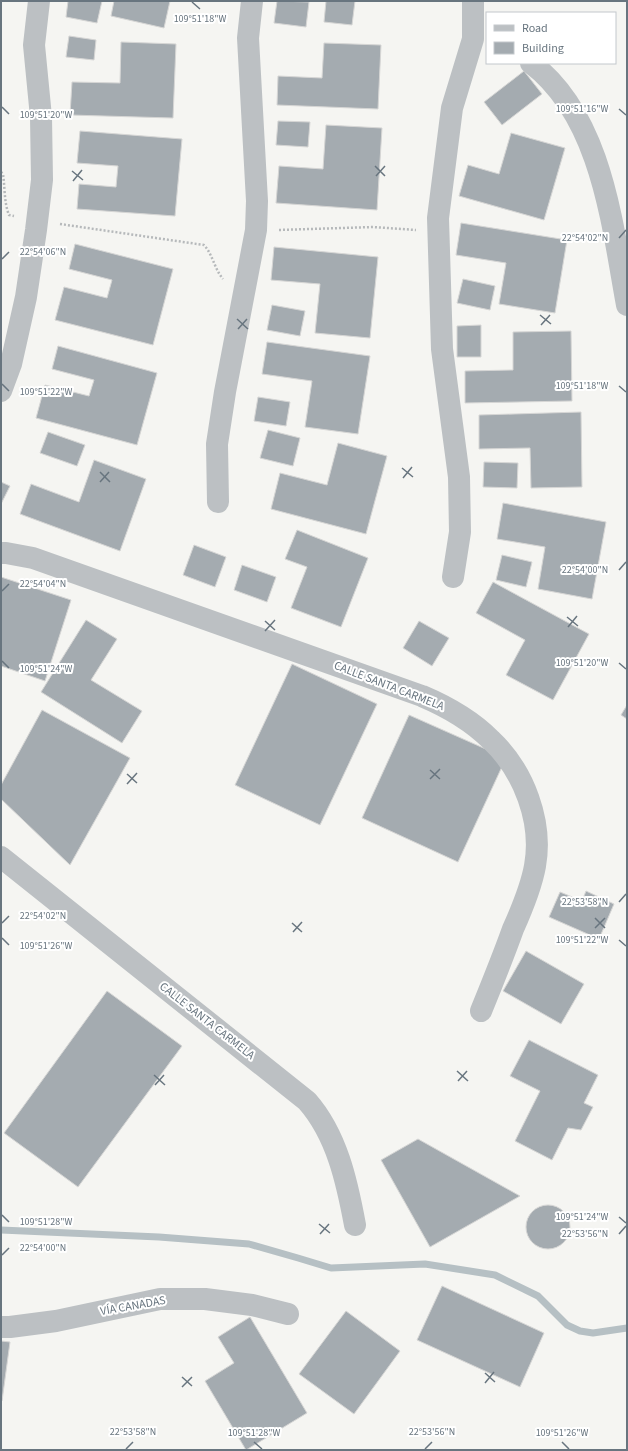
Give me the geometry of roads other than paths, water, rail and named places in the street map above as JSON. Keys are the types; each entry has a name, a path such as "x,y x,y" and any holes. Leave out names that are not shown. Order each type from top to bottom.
{"street":[{"path":"1,391 11,364 26,296 42,180 41,117 34,45 39,1"},
{"path":"218,502 217,444 225,392 256,230 257,201 248,38 252,1"},
{"path":"452,577 460,532 459,477 442,349 440,231 438,218 452,108 480,41 473,1"},
{"path":"532,64 553,83 568,103 589,144 606,195 627,305"},
{"name":"CALLE SANTA CARMELA","path":"1,553 33,558 422,696 448,707 492,740 513,767 528,798 536,826 537,852 531,884 481,1011"},
{"name":"CALLE SANTA CARMELA","path":"1,857 308,1101 323,1120 328,1131 346,1182 355,1225"},
{"name":"VÍA CANADAS","path":"1,1327 56,1321 160,1299 205,1299 252,1305 288,1314"}],"waterway":[{"path":"1,1230 159,1237 249,1244 331,1268 425,1264 495,1275 538,1296 567,1325 580,1331 593,1333 627,1328"}]}
